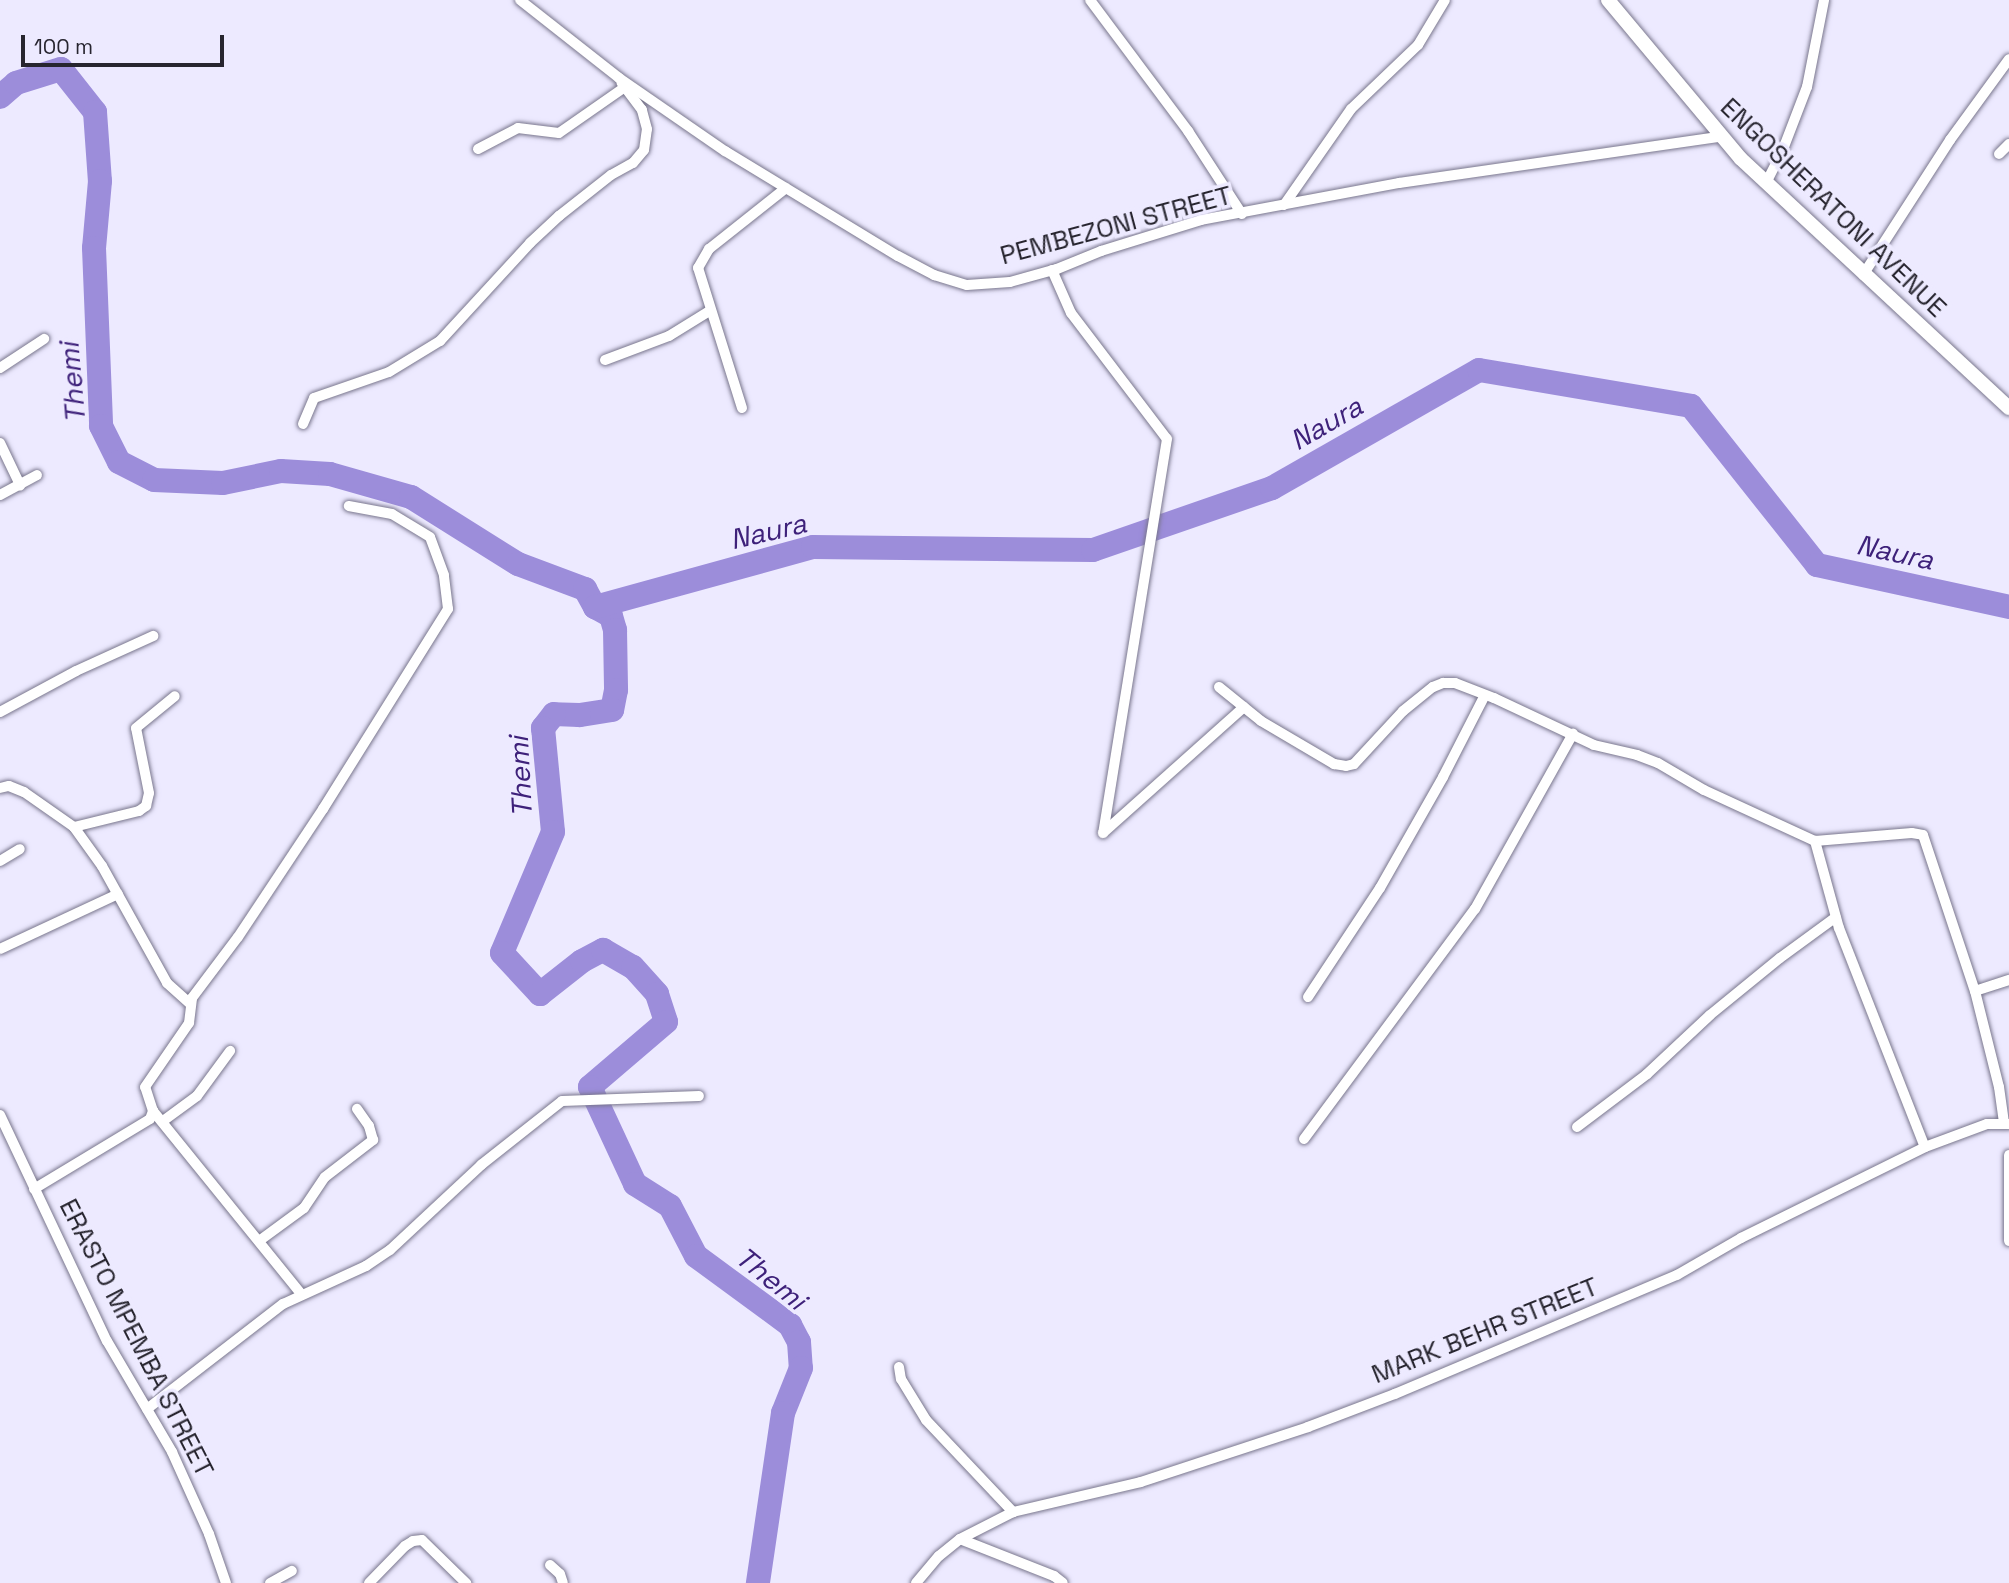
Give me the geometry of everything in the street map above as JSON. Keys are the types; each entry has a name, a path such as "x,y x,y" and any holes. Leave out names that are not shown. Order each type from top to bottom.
{"street":[{"name":"PEMBEZONI STREET","path":"520,0 622,82 786,188 934,275 967,285 1010,282 1201,220 1399,183 1720,137"},
{"path":"1090,0 1172,109 1242,214"},
{"path":"1284,205 1351,109 1418,45 1445,0"},
{"name":"ENGOSHERATONI AVENUE","path":"1608,0 1720,137 1863,275 2009,408"},
{"path":"1766,183 1782,152 1807,87 1824,0"},
{"path":"1863,275 1944,150 2009,59"},
{"path":"303,424 314,398 389,372 440,341 530,243 559,216 611,175 633,163 644,150 647,129 642,110 622,82 559,133 551,135 518,128 478,149"},
{"path":"1999,154 2009,144"},
{"path":"742,408 698,268 701,259 723,237 786,188"},
{"path":"1052,270 1071,313 1167,439 1103,833 1244,707"},
{"path":"605,360 669,336 711,310"},
{"path":"0,368 44,339"},
{"path":"0,443 20,485"},
{"path":"0,495 37,475"},
{"path":"301,1294 153,1111 145,1087 189,1023 190,1003 238,937 331,798 448,609 444,575 430,537 392,514 349,506"},
{"path":"0,712 76,671 153,636"},
{"path":"1219,687 1311,752 1334,764 1346,766 1354,764 1403,711 1433,687 1443,682 1455,683 1594,745 1658,763 1704,790 1815,841 1912,833 1923,835 1975,991 2007,1123"},
{"path":"1308,997 1380,888 1443,777 1485,695"},
{"path":"74,827 139,811 146,806 149,793 136,729 175,696"},
{"path":"1304,1139 1475,909 1573,734"},
{"path":"0,788 9,786 24,792 74,827 118,894 167,983 190,1003"},
{"path":"1815,841 1836,917 1925,1147"},
{"path":"0,861 20,849"},
{"path":"0,948 118,894"},
{"path":"1577,1127 1647,1074 1710,1015 1780,958 1836,917"},
{"path":"1975,991 2009,980"},
{"path":"163,1121 197,1096 230,1051"},
{"path":"147,1409 265,1316 301,1294 366,1266 390,1250 481,1165 562,1101 699,1096"},
{"path":"259,1241 304,1208 325,1177 373,1140 369,1126 357,1110"},
{"path":"34,1189 150,1119 153,1111"},
{"name":"ERASTO MPEMBA STREET","path":"0,1115 107,1341 172,1452 226,1583"},
{"name":"MARK BEHR STREET","path":"916,1583 939,1556 960,1539 1013,1512 1141,1482 1296,1431 1395,1394 1677,1275 1741,1238 1925,1147 1987,1124 2007,1123"},
{"path":"2009,1155 2009,1241"},
{"path":"899,1367 901,1380 926,1420 1013,1512"},
{"path":"960,1539 1054,1576 1063,1583"},
{"path":"369,1583 405,1546 422,1540 466,1583"},
{"path":"550,1565 560,1574 563,1583"},
{"path":"270,1583 292,1571"}],"waterway":[{"name":"Themi","path":"0,97 16,83 61,69 95,112 100,181 94,248 101,426 119,462 154,480 223,483 281,471 330,474 411,497 518,564 585,589 595,607 611,616 615,630 616,690 612,710 579,715 554,714 543,728 553,832 502,953 540,994 582,961 603,950 633,967 657,994 666,1022 590,1087 635,1184 670,1206 696,1256 790,1325 799,1342 801,1368 783,1413 758,1583"},
{"name":"Naura","path":"595,607 813,547 1093,550 1272,488 1479,370 1691,406 1817,565 2009,607"}]}
